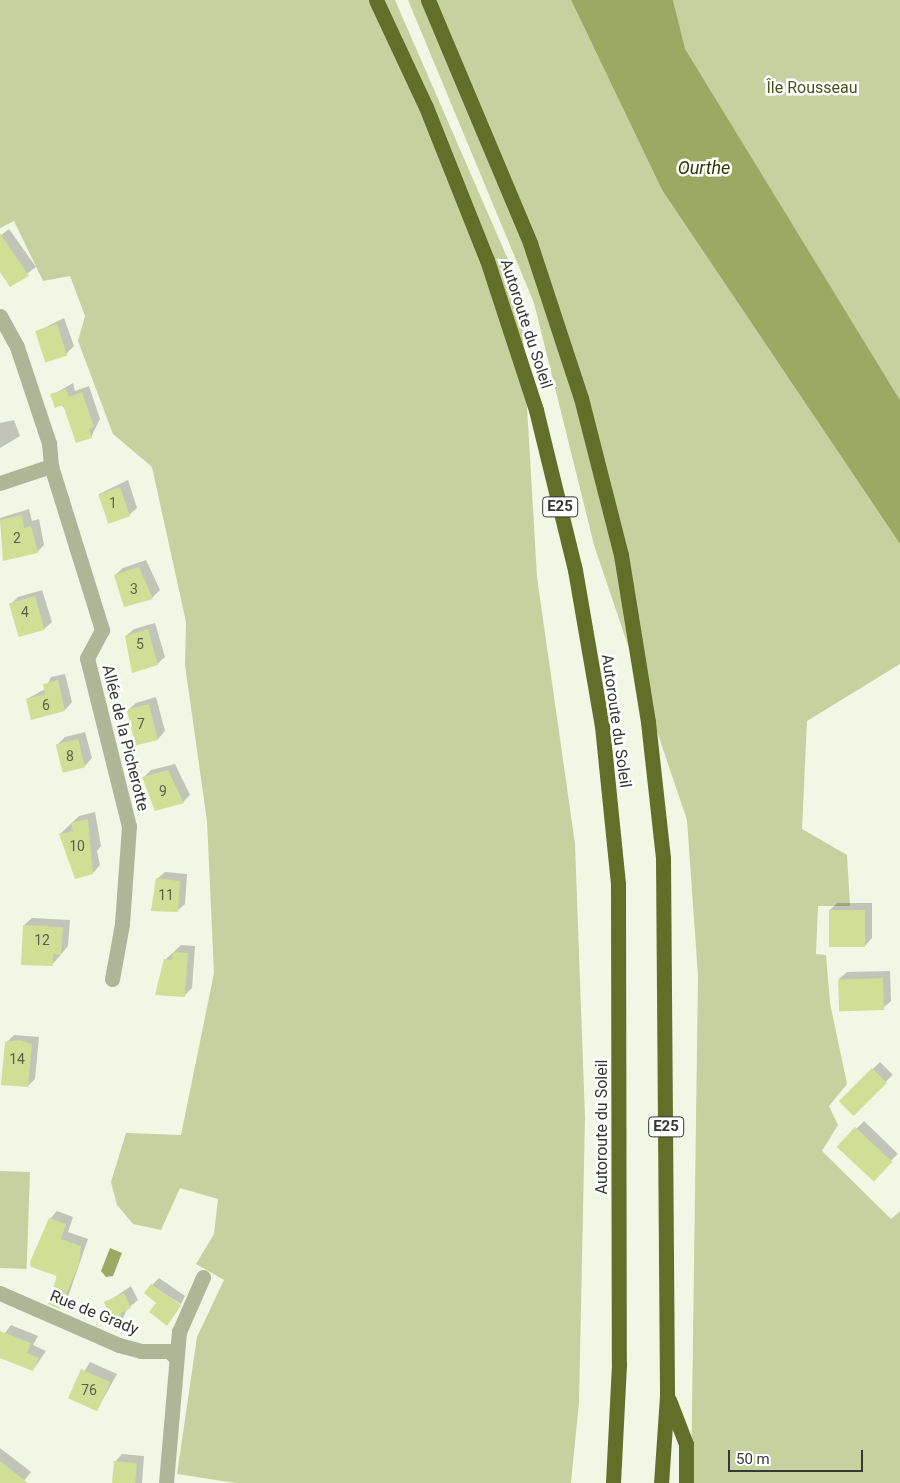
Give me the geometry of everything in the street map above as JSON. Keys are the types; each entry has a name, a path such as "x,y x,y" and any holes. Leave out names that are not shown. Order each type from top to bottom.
{"highway":[{"name":"Autoroute du Soleil","path":"376,0 426,108 487,260 536,410 575,570 602,726 618,884 619,1364 613,1483"},
{"name":"Autoroute du Soleil","path":"428,0 530,243 581,398 620,555 648,722 663,858 667,1396 661,1483"},
{"path":"667,1396 686,1444 686,1483"}],"street":[{"name":"Allée de la Picherotte","path":"0,316 20,356 48,443 51,466 102,630 87,658 129,826 122,924 112,979"},
{"path":"0,483 51,466"},
{"path":"166,1483 178,1366 175,1357 179,1332 203,1277"},
{"name":"Rue de Grady","path":"0,1293 119,1345 141,1351 169,1351 175,1357"}],"green space":[{"path":"0,0 395,0 520,287 537,577 575,844 585,1118 579,1402 571,1483 236,1483 177,1474 197,1337 224,1280 196,1264 214,1234 218,1199 180,1188 161,1230 133,1224 117,1205 111,1182 126,1133 181,1135 214,973 207,821 185,665 186,622 152,467 113,434 78,341 85,316 70,276 43,281 14,221 0,228"},
{"path":"408,0 571,0 662,190 900,544 900,664 807,721 802,829 847,855 850,906 818,906 816,954 826,955 830,1003 847,1084 829,1106 838,1125 822,1151 891,1219 900,1211 900,1483 691,1483 698,976 687,820 594,545 534,303"},
{"name":"Île Rousseau","path":"673,0 900,0 900,400 684,49"},
{"path":"0,1171 30,1172 27,1269 0,1268"}],"water":[{"name":"Ourthe","path":"571,0 673,0 685,49 900,400 900,544 662,190"},
{"path":"110,1248 122,1253 113,1276 106,1277 101,1271"}],"building":[{"path":"0,233 29,276 10,287 0,271"},
{"path":"57,324 67,355 45,362 35,331"},
{"path":"66,389 69,397 82,392 94,427 89,429 92,438 76,443 63,405 55,408 50,394"},
{"path":"120,487 130,516 108,524 98,494"},
{"path":"22,515 24,528 31,526 38,553 3,561 0,520"},
{"path":"139,567 153,599 124,607 114,575"},
{"path":"35,596 45,630 19,637 9,603"},
{"path":"148,629 158,665 132,673 125,636"},
{"path":"58,680 65,711 31,720 26,699 45,694 43,684"},
{"path":"149,704 158,740 136,745 127,710"},
{"path":"78,739 85,767 63,773 56,745"},
{"path":"168,770 184,803 155,811 142,777"},
{"path":"88,819 93,874 75,879 59,834 73,831 71,823"},
{"path":"156,878 180,881 178,912 151,911"},
{"path":"829,910 865,910 865,947 829,947"},
{"path":"23,925 63,927 61,955 53,954 53,966 21,965"},
{"path":"173,952 188,953 185,997 155,995 164,959 172,960"},
{"path":"883,978 884,1010 839,1012 838,980"},
{"path":"19,1040 32,1044 28,1087 1,1085 5,1042"},
{"path":"872,1068 887,1083 854,1116 839,1101"},
{"path":"855,1127 892,1162 874,1182 837,1147"},
{"path":"49,1218 66,1224 61,1239 81,1246 79,1264 60,1309 48,1304 57,1276 31,1267 30,1262"},
{"path":"151,1284 181,1305 167,1326 149,1312 156,1303 144,1293"},
{"path":"124,1293 131,1308 121,1313 117,1332 104,1302"},
{"path":"0,1331 31,1343 27,1353 39,1358 33,1371 0,1358"},
{"path":"81,1369 110,1382 97,1411 68,1398"},
{"path":"0,1461 28,1483 0,1483"},
{"path":"114,1461 137,1463 135,1483 112,1483"}]}
